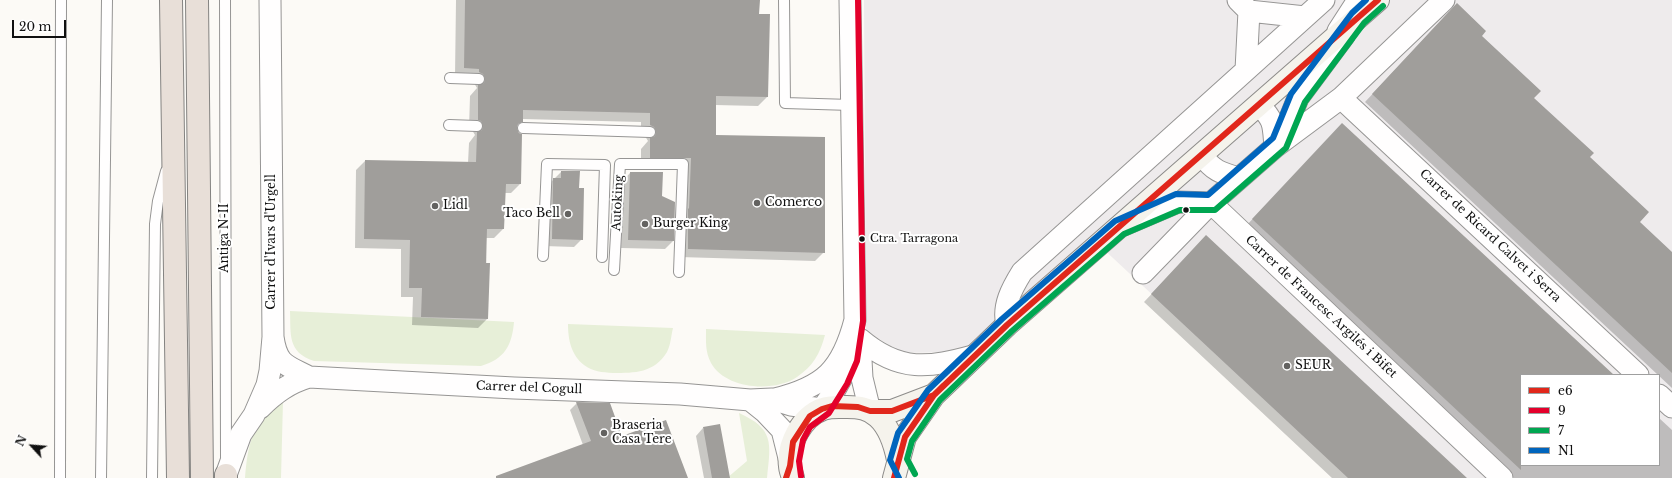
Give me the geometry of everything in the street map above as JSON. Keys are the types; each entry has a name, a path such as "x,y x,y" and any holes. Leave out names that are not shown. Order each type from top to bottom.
{"highway":[{"path":"171,0 178,478"},
{"path":"197,0 202,478"}],"street":[{"name":"Carrer d'Ivars d'Urgell","path":"226,477 241,434 254,415 267,385 270,371 273,337 270,0"},
{"path":"850,0 856,331 862,378 870,411"},
{"path":"1007,326 1005,318 1006,307 1011,290 1022,272 1324,0"},
{"path":"900,472 905,438 934,395 1007,326 1330,43 1358,9 1378,0"},
{"path":"1143,273 1211,203 1277,145 1341,98 1444,0"},
{"path":"1246,70 1244,5 1305,17"},
{"path":"1277,145 1298,98 1358,9"},
{"name":"Carrer de Ricard Calvet i Serra","path":"1341,98 1637,374"},
{"path":"1259,105 1270,115 1273,122 1277,145"},
{"path":"1202,155 1209,165 1222,174 1240,178"},
{"path":"1120,227 1178,202 1211,203"},
{"name":"Carrer de Francesc Argilés i Bifet","path":"1211,203 1502,478"},
{"path":"856,331 882,355 919,366 942,365 976,356"},
{"path":"772,399 794,395 819,383 834,369 856,331"},
{"path":"822,409 836,390 846,369 856,331"},
{"path":"273,337 276,353 280,360 309,377"},
{"path":"254,415 281,389 294,382 309,377"},
{"name":"Carrer del Cogull","path":"309,377 540,394 686,394 750,400 772,399 791,405 822,409"},
{"path":"870,411 892,411 934,395"},
{"path":"1660,396 1672,407"},
{"path":"750,400 765,412 782,430 789,470"},
{"path":"789,470 793,442 810,416 822,409 832,406 858,406 879,417 885,426 894,442 900,472"}],"lane":[{"path":"60,478 61,0"},
{"path":"102,478 107,0"},
{"name":"Antiga N-II","path":"225,0 226,477"},
{"path":"784,0 784,103 851,104"},
{"path":"450,78 478,79"},
{"path":"449,125 477,126"},
{"path":"523,128 650,132"},
{"path":"152,478 156,224 158,201 173,142"},
{"path":"543,256 547,164 605,165 602,257"},
{"name":"Autoking","path":"614,270 620,164 683,164 680,272"}],"shaded area":[{"path":"864,0 1672,0 1672,478 1349,478 1099,245 960,352 902,353 866,331"}],"green space":[{"path":"290,311 514,322 511,338 506,350 496,359 481,366 314,361 299,353 292,341"},
{"path":"568,324 673,328 667,352 656,364 650,368 636,372 613,373 594,370 587,367 580,361 573,352 571,346"},
{"path":"706,329 825,335 821,348 815,359 803,373 787,382 776,385 751,386 738,383 718,372 711,363 708,355 706,346"},
{"path":"283,401 281,478 245,478 248,454 255,431 265,416"},
{"path":"739,413 759,425 768,438 769,455 767,478 727,478 747,461"}],"building":[{"path":"465,0 760,0 759,14 770,14 768,97 716,96 716,135 825,137 825,253 688,249 688,208 689,209 691,158 650,158 650,138 655,136 656,132 654,127 650,125 650,113 523,110 523,122 518,124 517,128 519,133 522,134 521,184 506,184 504,229 487,229 486,263 490,263 488,319 421,317 422,288 409,288 410,240 364,239 365,160 476,162 477,132 482,130 483,126 481,121 478,120 478,85 484,83 485,79 483,74 479,72 479,69 464,68"},
{"path":"1457,3 1486,31 1482,36 1541,91 1534,98 1594,153 1590,157 1649,212 1640,222 1672,252 1672,373 1372,94"},
{"path":"1342,123 1613,374 1520,374 1521,470 1252,219"},
{"name":"Taco Bell","path":"561,171 580,171 579,188 584,188 583,240 552,239 553,178 561,178"},
{"path":"630,172 663,172 662,196 675,202 674,241 628,240"},
{"name":"SEUR","path":"1206,235 1467,478 1348,478 1151,294"},
{"path":"576,402 610,403 622,436 666,420 688,478 496,478 496,476 591,441"},
{"path":"720,424 730,478 712,478 703,427"}],"transit line":[{"name":"9","path":"801,476 799,461 803,440 810,427 829,413 847,384 857,361 863,321 858,0"},
{"name":"N1","path":"899,478 890,460 898,433 928,390 1002,319 1115,221 1176,194 1208,195 1273,138 1291,94 1352,13 1366,0"},
{"name":"e6","path":"786,478 790,466 793,442 810,416 822,409 832,406 858,407 870,411 892,411 934,395 1007,325 1378,0"},
{"name":"7","path":"915,474 907,459 912,441 940,400 1012,331 1124,234 1180,210 1215,210 1286,148 1305,102 1364,23 1383,6"},
{"name":"e6","path":"894,478 905,437 934,395 943,386"}],"place":[{"name":"Comerco","path":"757,203"},
{"name":"Lidl","path":"435,206"},
{"name":"Taco Bell","path":"568,214"},
{"name":"Burger King","path":"645,224"},
{"name":"Ctra. Tarragona","path":"862,239"},
{"name":"SEUR","path":"1287,366"},
{"name":"Braseria Casa Tere","path":"604,433"}]}
